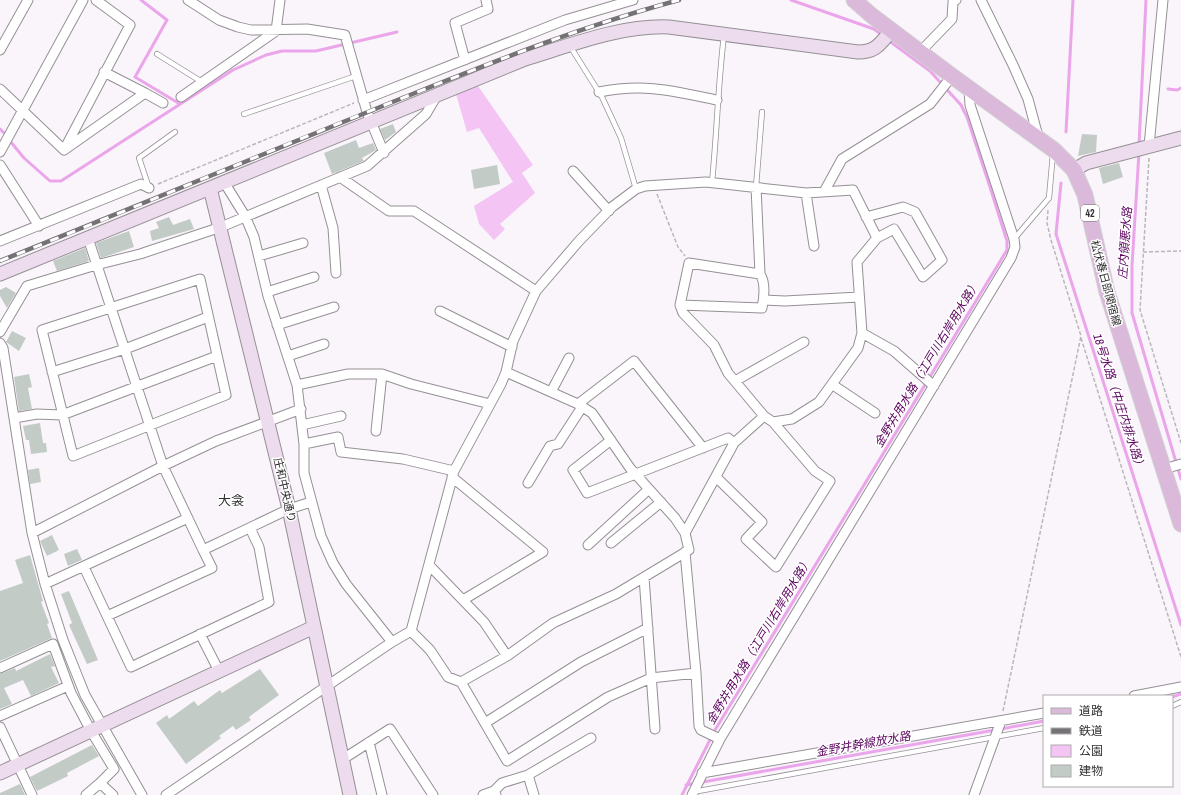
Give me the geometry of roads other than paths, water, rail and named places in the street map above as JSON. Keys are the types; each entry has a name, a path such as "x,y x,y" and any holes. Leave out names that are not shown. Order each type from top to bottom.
{"main road":[{"name":"松伏春日部関宿線","path":"854,0 969,89 1054,150 1074,170 1085,195 1106,292 1181,524"}],"street":[{"path":"0,50 28,0"},
{"path":"1,145 83,0"},
{"path":"64,150 104,72 130,26 96,0"},
{"path":"188,0 220,20 250,30 276,31 307,29 345,35 363,100 384,153"},
{"path":"181,97 276,31 280,0"},
{"path":"465,60 455,23 488,9 486,0"},
{"path":"363,100 565,20 633,0"},
{"path":"920,52 952,19 953,2 956,0"},
{"path":"981,0 1028,99 1039,140"},
{"path":"1149,146 1163,0"},
{"path":"0,274 17,269 88,238 436,97 525,59 570,46 651,26 724,33 858,52 869,52 876,48 892,30"},
{"path":"104,72 163,103"},
{"path":"824,192 842,159 930,104 952,76"},
{"path":"599,92 622,87 655,87 717,100"},
{"path":"0,89 64,150"},
{"path":"693,793 720,739 1011,258 1015,247 1014,239 970,105 969,89"},
{"path":"64,150 145,93"},
{"path":"0,332 27,286 36,281 140,254 221,227 367,166 384,153 426,114 436,97"},
{"path":"1074,170 1086,163 1181,138"},
{"path":"0,165 39,226"},
{"path":"573,171 609,211"},
{"path":"340,178 389,211 414,211 536,292"},
{"path":"224,182 245,216 254,237 267,292 297,385 304,444 304,473 311,502 333,563 346,584 392,642"},
{"path":"166,795 326,686 411,631 453,474 506,372 512,347 521,322 536,292 609,211 625,196 636,189 653,186 712,182 806,193 853,190 877,238"},
{"path":"0,241 141,184 149,188"},
{"path":"321,185 332,228 336,273"},
{"path":"680,305 762,308 764,300 763,278 760,274 756,187"},
{"name":"庄和中央通り","path":"210,188 221,227 289,509 350,795"},
{"path":"806,193 814,246"},
{"path":"773,422 792,419 812,408 819,402 833,385 858,348 862,333 857,262 877,238 894,229 923,277 942,260 915,212 904,207 866,217"},
{"path":"88,238 163,466 212,568 107,616"},
{"path":"259,256 304,243"},
{"path":"716,478 762,522 746,539 776,566 830,481 815,472 773,422 764,416 728,373 714,344 683,313 680,305 689,263 760,274"},
{"path":"267,292 314,277"},
{"path":"200,279 226,395 150,424 73,456 42,330 111,308 200,279"},
{"path":"764,300 786,301 859,297"},
{"path":"277,325 334,307"},
{"path":"440,311 512,347"},
{"path":"52,372 125,349 208,317"},
{"path":"862,333 894,351 934,386"},
{"path":"735,381 804,342"},
{"path":"0,343 3,348 32,533 63,640 96,728 114,769 86,795"},
{"path":"288,356 324,344"},
{"path":"14,418 37,414 62,415 217,356"},
{"path":"552,392 569,358"},
{"path":"528,483 550,446 558,444 580,406 634,361 703,448"},
{"path":"461,682 507,656 553,623 616,594 689,550 685,533 675,518 635,474 592,413 552,392 506,372"},
{"path":"297,385 348,374 382,374 490,404"},
{"path":"376,431 382,374"},
{"path":"833,385 875,413"},
{"path":"32,533 163,466 216,441 301,409"},
{"path":"302,425 341,416"},
{"path":"685,533 734,443 764,416"},
{"path":"304,444 338,437 341,452 403,459 453,474 543,552 463,600"},
{"path":"611,440 573,470 587,493 728,438 734,443"},
{"path":"1164,469 1181,464"},
{"path":"588,545 649,489"},
{"path":"203,550 289,509 311,502"},
{"path":"611,543 661,502"},
{"path":"46,584 188,518"},
{"path":"84,567 131,667 269,602 259,547 250,528"},
{"path":"685,552 696,673 698,726 701,730 720,739"},
{"path":"429,565 484,622 507,656"},
{"path":"644,577 655,730"},
{"path":"0,773 314,627"},
{"path":"485,723 581,662 648,628"},
{"path":"411,631 430,650 448,677 461,682 507,761 608,697 651,678 696,673"},
{"path":"200,634 218,671"},
{"path":"0,668 53,644 68,686 142,795"},
{"path":"0,716 68,686"},
{"path":"1139,695 1181,687"},
{"path":"702,773 1043,713"},
{"path":"974,795 1001,721"},
{"path":"0,727 32,795"},
{"path":"342,759 390,729 430,794"},
{"path":"483,795 495,793 502,782 528,775 591,738"},
{"path":"369,742 382,795"},
{"path":"528,775 534,795"},
{"path":"100,783 113,795"}],"lane":[{"path":"712,182 718,126 717,100 724,33"},
{"path":"570,46 599,92 620,138 636,189"},
{"path":"157,54 202,82"},
{"path":"244,114 356,76"},
{"path":"756,187 762,112"},
{"path":"149,188 139,158 175,132"},
{"path":"1014,239 1049,198 1054,150"},
{"path":"693,793 1043,728"}],"waterway":[{"path":"141,0 167,20 135,77 180,104"},
{"name":"金野井用水路（江戸川右岸用水路）","path":"791,0 874,29 882,35"},
{"name":"18号水路（中庄内排水路）","path":"1066,132 1073,0"},
{"name":"庄内領悪水路","path":"1139,145 1146,0"},
{"path":"10,141 24,158 50,181 61,181 233,70 266,55 282,51 316,51 397,32"},
{"name":"金野井用水路（江戸川右岸用水路）","path":"682,795 715,730 1007,250 1007,241 990,187 967,117 961,105 930,71 888,40"},
{"path":"1168,89 1177,90 1181,88"},
{"path":"0,129 4,133"},
{"name":"庄内領悪水路","path":"1139,152 1132,266 1132,313 1181,479"},
{"name":"18号水路（中庄内排水路）","path":"1061,183 1056,234 1181,625"},
{"name":"金野井幹線放水路","path":"1173,697 1181,694"},
{"name":"金野井幹線放水路","path":"1001,729 1043,721"},
{"name":"金野井幹線放水路","path":"686,785 995,730"}],"railway":[{"path":"0,261 504,58 608,21 679,0"}],"district":[{"name":"大衾","path":"231,500"}]}
